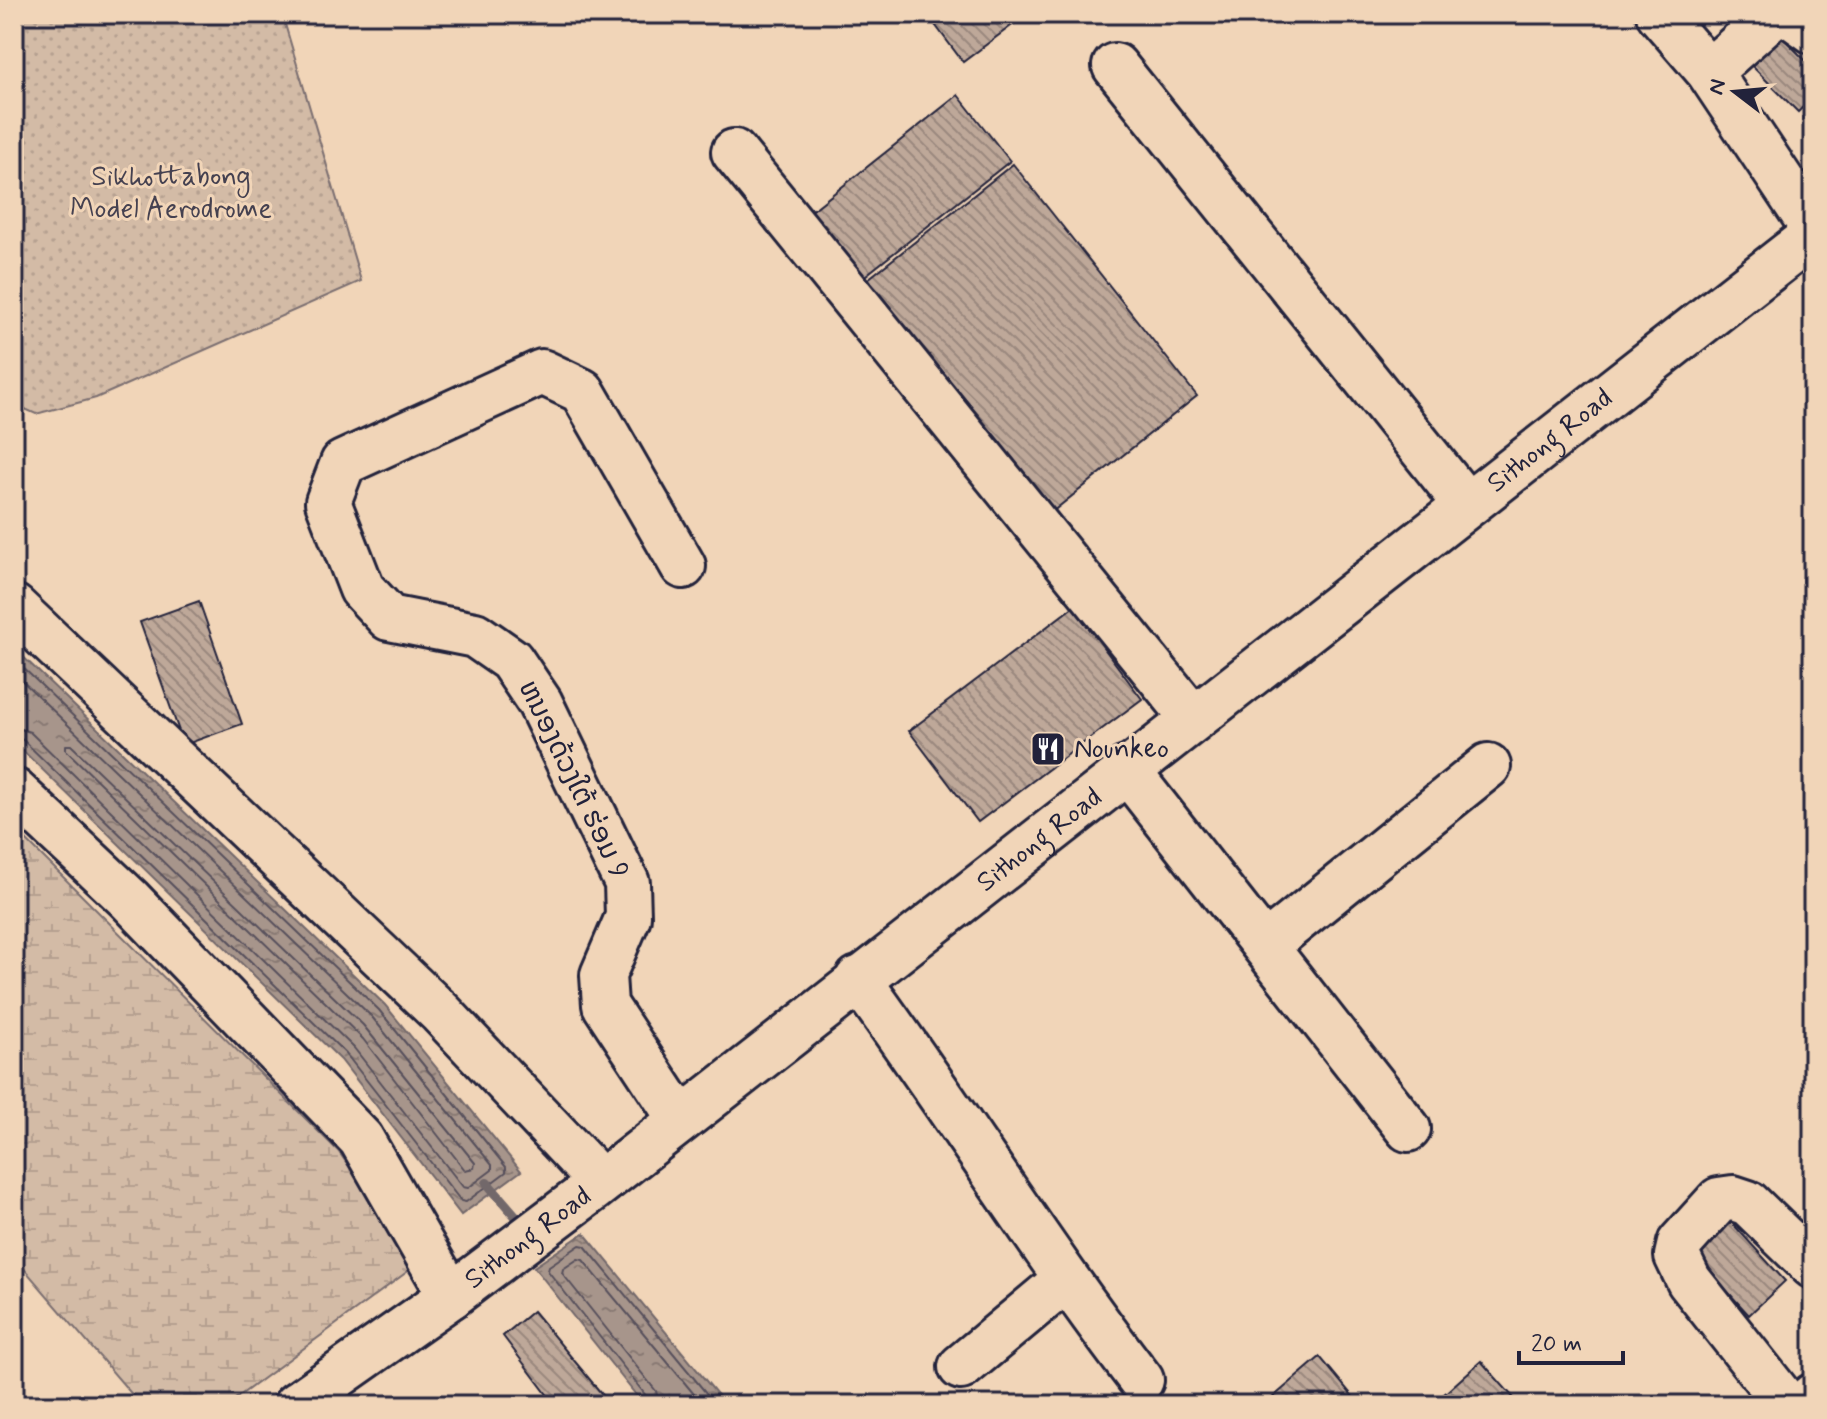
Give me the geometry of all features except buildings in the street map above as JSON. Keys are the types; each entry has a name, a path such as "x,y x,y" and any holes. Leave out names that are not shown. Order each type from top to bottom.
{"street":[{"path":"1659,14 1709,72 1813,228"},
{"path":"1709,72 1774,14"},
{"path":"1789,14 1813,31"},
{"path":"1115,66 1466,504"},
{"path":"734,152 1192,717"},
{"name":"Sithong Road","path":"296,1405 451,1296 597,1185 1192,717 1813,235"},
{"name":"ຫນອງດ້ວງໃຕ້ ຮ່ອມ 9","path":"680,1119 605,1005 603,975 628,917 627,883 540,703 511,660 475,635 389,618 362,589 328,502 343,463 542,372 582,391 683,566"},
{"path":"14,607 441,1013 597,1185"},
{"path":"1265,946 1488,766"},
{"path":"1126,769 1408,1129"},
{"path":"14,791 129,899 361,1139 451,1296"},
{"path":"858,979 945,1098 1064,1281 1141,1380"},
{"path":"1787,1405 1689,1281 1677,1256 1680,1243 1719,1200 1733,1198 1748,1203 1813,1266"},
{"path":"961,1367 1064,1281"},
{"path":"1804,1405 1813,1396"}],"green space":[{"name":"Sikhottabong Model Aerodrome","path":"14,14 282,14 361,281 96,398 36,414 14,404"},
{"path":"14,828 338,1151 419,1263 227,1405 141,1405 14,1257"}],"water":[{"path":"14,648 385,1005 521,1171 461,1215 341,1060 14,742"},
{"path":"584,1233 726,1405 644,1405 534,1267"}],"waterway":[{"path":"487,1183 526,1228"}],"place":[{"name":"Nounkeo","path":"1048,749"}]}
